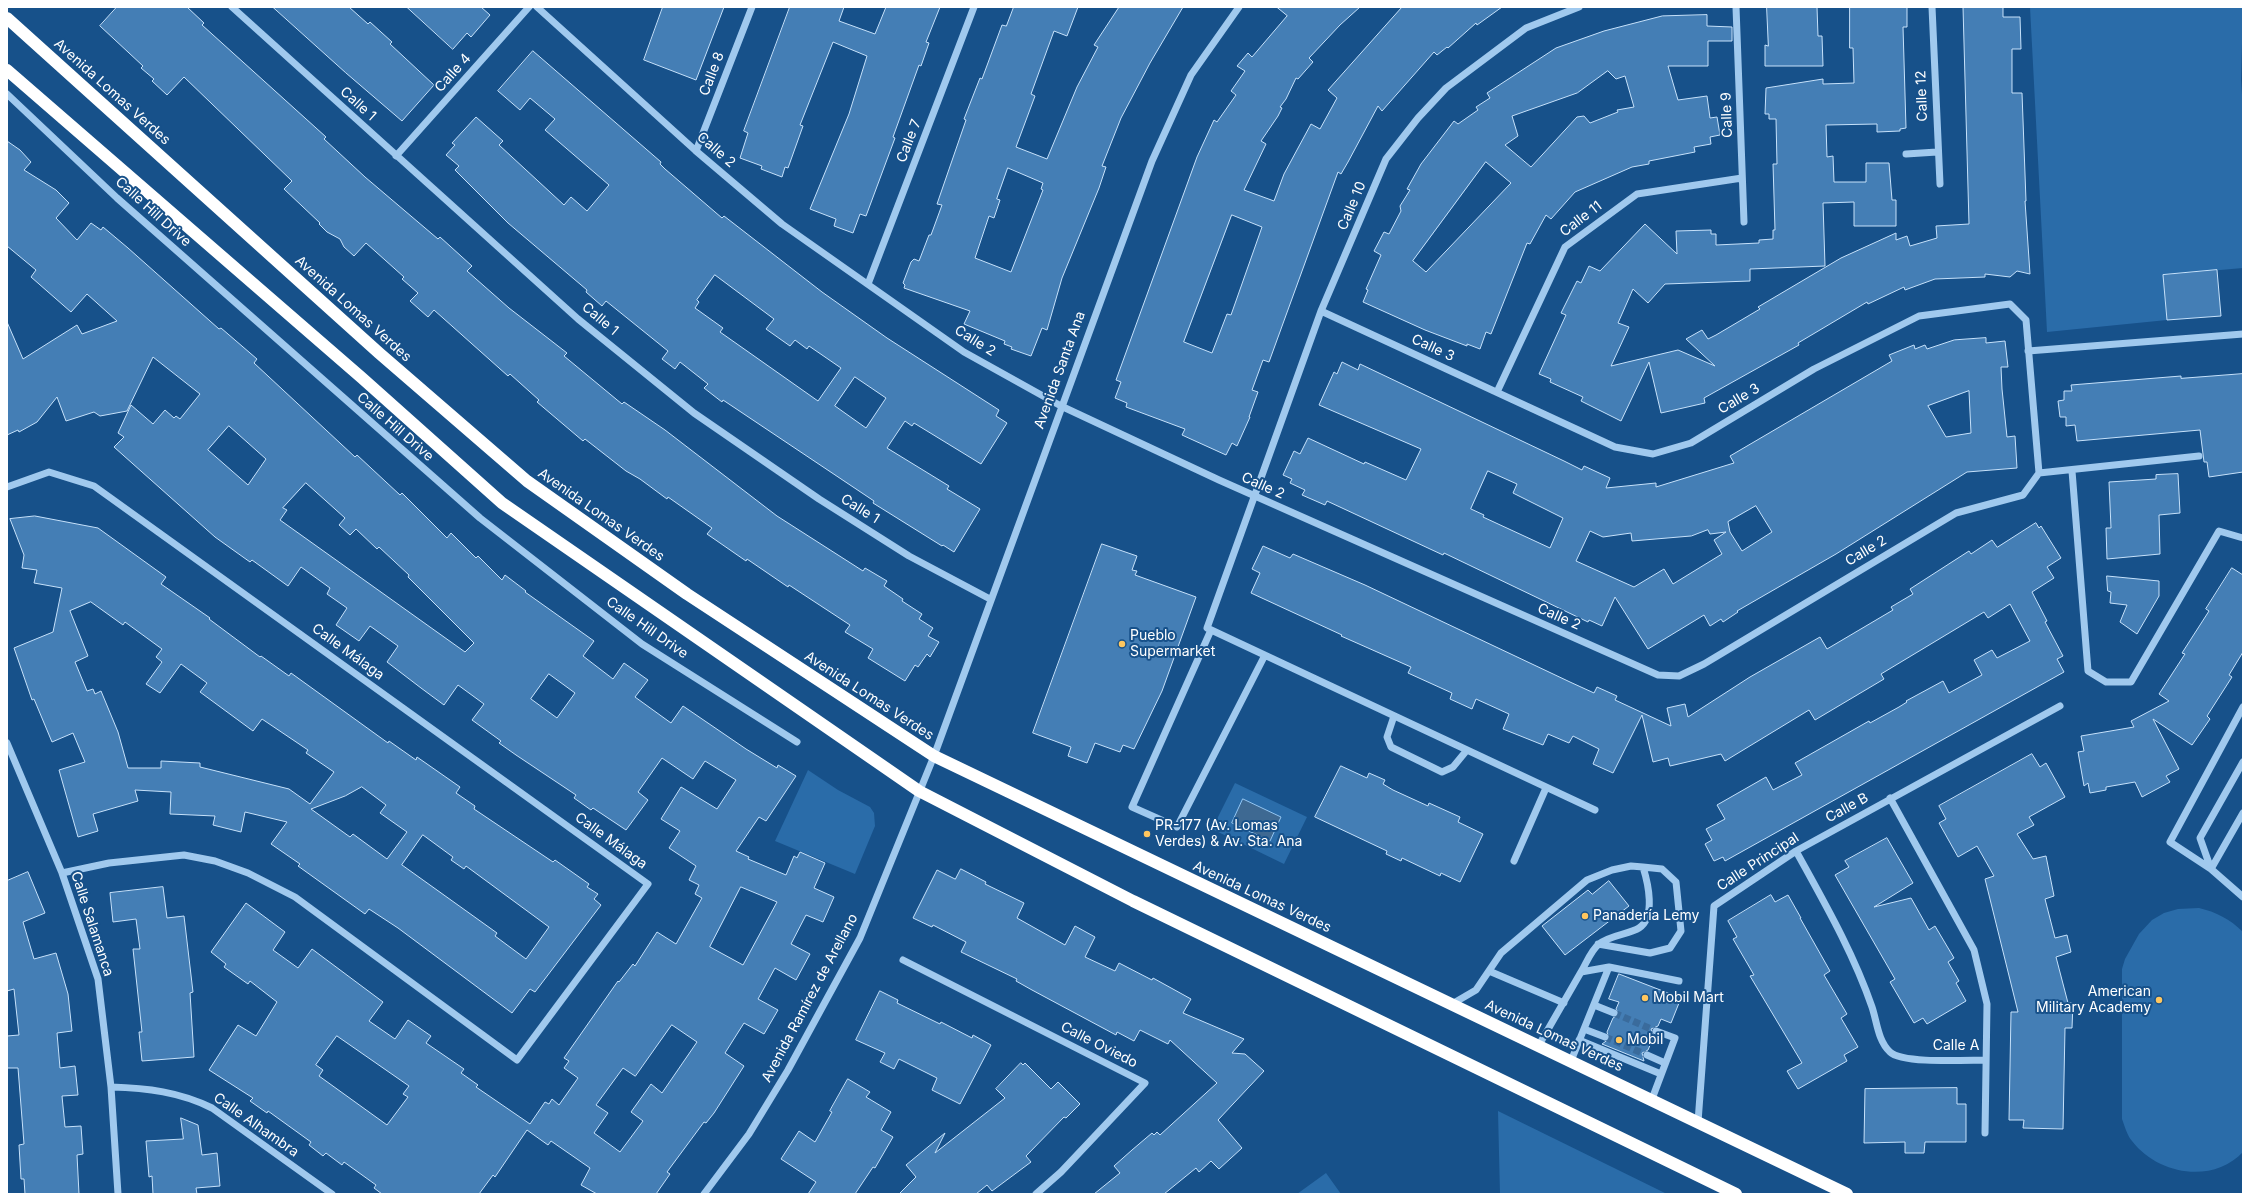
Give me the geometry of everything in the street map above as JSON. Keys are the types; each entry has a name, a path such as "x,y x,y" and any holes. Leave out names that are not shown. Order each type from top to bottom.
{"highway":[{"name":"Avenida Lomas Verdes","path":"7,18 379,353 527,481 687,594 934,756 1652,1099 1847,1194"},
{"path":"7,70 356,373 502,503 919,791 1133,902 1736,1194"}],"street":[{"name":"Calle 1","path":"232,7 578,319 694,413 819,499 902,552 990,599"},
{"name":"Calle 4","path":"396,156 529,7"},
{"name":"Calle 2","path":"537,7 696,151 782,224 964,352 1061,406 1254,496 1658,675 1679,676 1704,664 1956,513 2023,495 2039,473"},
{"name":"Calle 8","path":"696,151 752,7"},
{"name":"Calle 7","path":"868,284 974,7"},
{"name":"Avenida Santa Ana","path":"934,756 990,599 1152,161 1191,75 1239,7"},
{"name":"Calle 10","path":"1210,630 1207,628 1320,311 1386,159 1418,118 1446,88 1526,28 1579,7"},
{"name":"Calle 9","path":"1736,7 1744,222"},
{"name":"Calle 12","path":"1932,7 1937,152 1940,184"},
{"name":"Calle Hill Drive","path":"7,94 117,198 480,518 642,644 797,742"},
{"path":"1906,154 1937,152"},
{"name":"Calle 11","path":"1497,392 1565,247 1637,194 1742,178"},
{"name":"Calle 3","path":"1320,311 1615,447 1653,454 1691,443 1814,369 1919,316 2010,304 2026,320 2039,473"},
{"path":"2028,351 2243,334"},
{"path":"2039,473 2072,471 2199,456"},
{"path":"2072,471 2088,671 2106,682 2131,682 2219,531 2243,538"},
{"name":"Calle Málaga","path":"7,487 49,472 94,486 648,884 517,1060 295,897 248,873 215,861 184,855 109,863 62,873"},
{"path":"1265,655 1177,827 1132,807 1210,630 1265,655 1546,788 1595,810"},
{"name":"Calle B","path":"1816,840 2060,706"},
{"path":"2243,707 2170,842 2211,869 2243,897"},
{"path":"1394,716 1387,738 1391,747 1442,772 1453,767 1467,750"},
{"name":"Calle Salamanca","path":"7,743 62,873 98,979 111,1087 118,1194"},
{"name":"Avenida Ramírez de Arellano","path":"704,1194 749,1134 788,1070 860,938 934,756"},
{"path":"2211,869 2200,838 2243,762"},
{"path":"1514,861 1546,788"},
{"name":"Calle A","path":"1796,851 1846,944 1867,993 1880,1037 1890,1052 1901,1057 1918,1059 1986,1060 1987,1004 1974,950 1890,798"},
{"path":"2211,869 2243,813"},
{"name":"Calle Principal","path":"1698,1122 1714,906 1796,851 1816,840"},
{"path":"1452,1004 1476,990 1501,953 1587,880 1612,870 1631,866 1662,869 1676,882 1681,931 1670,948 1650,954 1598,944"},
{"path":"1539,1045 1598,944 1620,933 1639,928 1648,916 1648,881 1643,867"},
{"name":"Calle Oviedo","path":"903,960 1145,1083 1061,1172 1036,1194"},
{"path":"1581,972 1609,967 1679,981"},
{"path":"1571,1061 1609,967"},
{"path":"1489,971 1564,1003"},
{"path":"1594,1005 1614,1013"},
{"path":"1584,1029 1605,1037"},
{"path":"1652,1099 1674,1038 1656,1031"},
{"path":"1579,1040 1661,1074"},
{"path":"1646,1055 1666,1063"},
{"path":"1985,1132 1986,1060"},
{"name":"Calle Alhambra","path":"111,1087 146,1088 196,1100 212,1108 332,1194"}],"shaded area":[{"path":"2030,7 2243,7 2241,80 2243,109 2243,268 2163,275 2167,320 2047,332"},
{"path":"808,770 838,790 870,807 874,813 875,826 855,874 775,841"},
{"path":"1235,783 1307,817 1284,864 1212,829"},
{"path":"1243,799 1281,817 1270,841 1232,823"},
{"path":"2199,908 2233,923 2243,932 2243,1152 2231,1162 2217,1169 2202,1172 2171,1168 2156,1162 2143,1153 2130,1139 2122,1119 2122,969 2125,959 2139,934 2152,920 2164,913 2178,909"},
{"path":"1498,1111 1667,1194 1500,1194"},
{"path":"1326,1173 1341,1194 1297,1194"}],"building":[{"path":"117,7 187,7 204,23 202,25 326,137 324,139 365,177 438,239 440,237 472,266 467,271 509,308 567,353 564,356 622,404 624,402 665,430 777,516 863,571 865,568 887,581 884,586 903,599 902,601 922,614 919,619 933,628 928,636 939,642 930,657 927,654 918,667 915,665 905,681 868,658 873,649 845,632 850,625 789,585 788,587 747,559 746,561 707,534 712,528 668,497 667,499 640,479 626,471 585,439 583,441 537,402 539,400 510,374 508,376 434,310 428,317 410,301 418,293 402,279 404,277 366,243 354,256 344,247 340,239 327,232 319,224 320,223 284,189 292,181 184,77 167,95 152,81 154,79 141,68 143,66 100,26"},
{"path":"273,7 349,7 368,24 370,22 392,42 390,44 434,85 402,121"},
{"path":"407,7 481,7 490,15 471,37 467,33 453,49"},
{"path":"663,7 724,7 696,80 644,60"},
{"path":"790,7 844,7 839,21 875,34 886,7 940,7 926,42 929,43 921,66 919,65 893,137 895,138 866,216 860,214 853,233 834,226 836,219 810,209 849,114 867,56 833,42 800,125 803,126 788,168 785,167 782,177 761,169 762,166 740,158 748,133 744,131"},
{"path":"1014,7 1078,7 1067,36 1054,31 1031,94 1035,96 1016,147 1047,159 1077,87 1098,47 1094,45 1119,7 1183,7 1150,63 1121,118 1102,166 1106,167 1099,188 1062,278 1047,330 1042,328 1031,356 1011,349 1012,347 1004,344 1005,341 964,324 970,311 904,288 905,285 903,283 911,262 914,259 919,261 929,235 931,235 942,205 937,204 966,120 964,119 980,78 982,79 1002,25 1006,26","holes":["1008,168 1043,183 1041,189 1043,190 1011,272 975,258 989,216 994,218 1000,200 997,199"]},
{"path":"1277,7 1360,7 1340,25 1309,58 1313,62 1298,79 1296,78 1286,99 1280,107 1282,108 1278,116 1261,141 1266,144 1244,190 1274,201 1284,174 1311,124 1320,129 1337,98 1328,90 1402,7 1502,7 1477,25 1476,23 1448,48 1447,47 1437,55 1434,52 1382,111 1378,106 1341,174 1338,172 1269,362 1263,360 1252,390 1258,392 1250,417 1237,446 1232,443 1226,455 1182,435 1185,429 1126,407 1127,403 1115,398 1121,382 1116,380 1197,157 1214,120 1217,122 1236,95 1231,91 1245,71 1237,66 1248,53 1252,57 1287,16","holes":["1232,215 1262,227 1231,315 1227,314 1212,353 1184,342"]},
{"path":"1767,7 1817,7 1818,36 1822,36 1823,66 1765,66 1765,45 1768,46"},
{"path":"1850,7 1907,7 1907,27 1903,27 1906,128 1900,129 1900,131 1877,132 1877,124 1826,125 1827,157 1833,156 1834,182 1866,182 1866,163 1889,163 1892,200 1896,200 1896,226 1854,226 1854,202 1823,203 1825,266 1750,269 1750,281 1665,284 1648,303 1633,289 1618,323 1629,327 1611,366 1678,350 1715,366 1686,339 1702,330 1708,339 1716,335 1760,309 1758,307 1841,258 1896,233 1896,240 1907,236 1910,246 1937,238 1936,226 1969,224 1963,7 2003,7 2003,17 2020,17 2021,49 2012,49 2012,93 2022,93 2025,201 2030,274 2017,271 2010,277 1985,274 1985,277 1935,279 1905,290 1904,287 1868,304 1867,302 1798,343 1799,345 1704,398 1705,403 1661,413 1649,362 1621,421 1581,401 1583,397 1550,382 1551,379 1539,374 1566,315 1561,313 1577,281 1581,283 1589,266 1600,271 1645,224 1677,254 1676,231 1711,230 1711,234 1716,234 1716,245 1759,243 1759,240 1773,239 1773,230 1775,230 1773,164 1777,164 1776,119 1769,119 1769,114 1765,114 1766,88 1823,79 1823,84 1854,83 1853,48 1850,48"},
{"path":"1707,15 1707,26 1732,27 1732,41 1708,41 1708,66 1668,66 1678,100 1707,96 1710,118 1717,117 1720,135 1710,137 1711,144 1694,147 1695,152 1649,161 1649,164 1632,167 1575,192 1551,219 1546,215 1530,244 1527,243 1491,334 1486,332 1480,349 1467,344 1467,346 1425,330 1363,302 1368,290 1366,289 1381,255 1374,251 1384,232 1389,234 1401,211 1400,206 1410,190 1407,189 1421,164 1454,121 1458,124 1478,110 1476,107 1490,98 1487,93 1556,48 1604,31 1662,16","holes":["1608,71 1616,79 1625,76 1634,107 1617,110 1618,112 1590,123 1584,116 1577,117 1531,167 1505,145 1518,136 1512,116 1577,93","1486,162 1511,183 1426,272 1413,261"]},
{"path":"533,51 661,162 660,164 665,169 722,218 724,216 822,292 887,338 999,410 996,416 1007,423 981,464 914,423 912,426 905,421 887,448 949,486 947,489 980,509 954,552 873,503 874,501 723,400 722,402 704,388 708,384 680,362 675,369 662,359 668,351 606,301 602,306 586,292 587,290 508,223 455,170 459,166 446,155 455,145 452,143 476,117 503,141 499,145 564,205 571,197 587,211 609,185 545,130 555,119 530,98 520,110 498,91","holes":["715,275 774,319 766,329 790,346 795,340 807,349 809,346 841,368 818,401 720,332 723,328 695,308 699,302 697,300","855,377 886,398 866,428 835,406"]},
{"path":"7,141 20,150 31,162 24,170 56,190 69,203 56,218 77,240 91,223 101,230 103,227 219,329 221,328 257,359 254,363 355,457 357,455 400,495 402,493 447,538 451,533 476,558 478,556 502,580 505,575 526,591 525,592 594,641 583,656 613,679 624,663 648,680 635,697 671,723 683,706 746,749 777,768 778,765 796,776 766,821 759,817 736,851 749,857 748,859 786,875 794,856 797,858 800,852 825,863 814,888 834,897 823,922 806,915 791,944 810,954 796,980 775,968 758,999 778,1010 764,1034 744,1023 725,1053 744,1066 714,1113 706,1123 704,1122 667,1172 670,1174 656,1194 597,1194 581,1185 590,1168 551,1141 548,1145 527,1130 495,1177 493,1175 479,1194 382,1194 374,1188 376,1185 344,1162 342,1165 326,1153 323,1156 309,1145 311,1142 268,1111 267,1113 250,1101 253,1098 209,1070 238,1025 256,1036 277,1002 250,981 248,984 224,967 226,964 211,952 246,903 285,932 273,950 298,968 312,949 383,1002 369,1021 395,1039 408,1020 431,1036 426,1043 464,1069 461,1073 478,1085 476,1087 530,1124 545,1102 549,1104 552,1099 559,1105 578,1078 564,1068 569,1061 564,1058 618,981 619,982 633,964 635,966 657,932 676,944 702,898 695,894 699,885 689,880 696,866 669,848 680,831 661,819 681,787 717,809 736,780 705,761 693,779 662,758 638,792 648,800 626,830 593,808 591,810 574,798 576,795 499,743 501,741 472,720 484,704 458,685 444,705 387,662 398,646 370,626 359,641 336,625 347,608 327,594 330,588 301,567 288,586 252,560 250,562 215,537 114,447 124,437 118,433 131,405 153,424 165,410 174,418 176,416 180,419 200,394 153,357 127,411 100,416 94,412 66,421 57,397 37,422 19,432 18,430 7,435 7,322 23,359 77,325 82,334 117,321 87,294 71,312 31,277 36,270 7,246","holes":["229,426 266,459 248,485 208,450","306,483 345,518 339,525 350,535 356,529 377,549 379,547 409,575 408,577 474,643 465,652 280,520 287,510 283,508","549,674 575,693 557,718 531,699","741,887 777,902 743,965 710,947","672,1025 697,1042 662,1093 651,1084 631,1112 643,1121 620,1152 594,1133 608,1113 596,1105 623,1068 635,1076","337,1036 409,1086 403,1094 408,1097 387,1125 319,1076 323,1070 316,1065"]},
{"path":"2217,270 2221,316 2167,320 2163,275"},
{"path":"1986,338 1986,343 2005,341 2008,367 2001,367 2002,389 2007,437 2015,436 2017,468 1967,472 1836,554 1737,611 1738,612 1723,622 1721,619 1710,626 1704,615 1648,649 1615,597 1602,626 1589,620 1588,622 1444,553 1443,555 1327,501 1325,505 1302,495 1305,490 1290,483 1292,479 1283,475 1294,451 1300,454 1308,438 1364,464 1365,462 1406,480 1421,449 1319,405 1334,372 1337,374 1342,362 1358,370 1360,364 1582,470 1584,466 1610,478 1606,488 1656,483 1656,487 1734,463 1730,456 1892,361 1889,355 1914,345 1915,349 1925,345 1927,349 1954,340","holes":["1969,391 1971,433 1946,437 1928,406","1488,471 1517,484 1513,493 1563,518 1550,548 1483,517 1484,515 1471,509","1756,506 1772,532 1742,551 1730,532 1728,522","1708,530 1710,534 1726,532 1714,540 1722,554 1673,584 1664,569 1634,587 1576,561 1590,531 1603,537 1631,533 1632,541 1691,536"]},
{"path":"2243,374 2243,472 2209,477 2207,462 2204,462 2200,430 2077,441 2075,425 2066,426 2066,417 2060,417 2058,401 2064,400 2064,391 2072,391 2071,385 2181,376 2181,378"},
{"path":"2178,474 2180,513 2159,515 2160,554 2107,559 2106,528 2111,528 2109,482 2156,479 2156,475"},
{"path":"35,516 98,528 166,577 161,584 210,618 209,619 260,657 261,656 289,676 291,673 388,743 389,741 416,760 417,757 460,787 456,793 475,806 474,809 553,862 555,860 589,884 587,887 598,894 594,899 601,905 535,992 530,989 512,1013 398,928 369,909 365,914 298,866 300,864 271,844 287,822 245,812 241,832 213,825 215,816 170,814 171,792 135,790 138,801 93,814 98,831 78,837 59,770 85,762 73,733 52,742 34,699 32,700 14,648 53,632 62,588 34,583 37,570 22,568 24,555 10,519","holes":["91,602 123,625 125,622 162,649 156,657 162,662 146,684 160,693 181,664 207,683 200,692 253,731 262,719 308,750 306,753 334,772 310,804 289,789 200,767 200,763 161,761 161,768 128,768 118,732 101,691 95,694 93,689 87,691 75,662 88,656 70,611","362,787 386,805 380,813 407,832 387,859 353,834 350,837 311,809 345,796","423,835 453,857 451,860 464,869 466,866 549,927 526,959 495,936 497,933 402,865"]},
{"path":"2036,523 2039,528 2041,526 2061,558 2047,567 2054,578 2032,592 2047,621 2045,622 2063,656 2057,659 2064,672 1725,861 1723,857 1714,861 1705,844 1712,840 1706,829 1725,819 1717,805 1766,777 1773,790 1802,775 1795,763 1869,721 1870,723 1899,707 1907,702 1906,701 1943,681 1949,693 1982,675 1974,660 1992,650 1997,658 2030,641 2010,604 1988,618 1984,612 1881,674 1884,679 1815,720 1809,710 1725,761 1721,754 1670,766 1668,758 1653,762 1642,715 1613,773 1593,764 1599,749 1573,736 1569,743 1548,734 1543,745 1503,729 1509,714 1476,699 1472,709 1450,699 1452,693 1408,673 1411,667 1341,636 1342,635 1251,593 1260,573 1252,569 1263,546 1290,558 1293,554 1365,585 1594,693 1597,687 1617,696 1615,700 1671,726 1667,708 1685,704 1688,717 1750,677 1820,637 1827,649 1893,610 1891,607 1913,594 1910,589 1969,551 1971,554 1992,540 1997,547"},
{"name":"Pueblo Supermarket","path":"1102,544 1137,556 1132,570 1137,571 1135,575 1196,597 1162,691 1134,749 1123,745 1120,752 1095,743 1087,763 1068,756 1071,747 1033,733"},
{"path":"2232,568 2243,575 2243,652 2229,675 2232,677 2207,716 2210,719 2192,745 2153,719 2179,769 2166,776 2170,782 2142,797 2135,782 2106,787 2106,790 2090,793 2088,783 2084,786 2078,752 2084,751 2081,736 2134,727 2131,721 2169,701 2159,694 2185,654 2182,653 2209,611 2206,609"},
{"path":"2107,576 2159,581 2159,596 2137,634 2120,622 2127,605 2110,603 2111,592 2108,591"},
{"path":"2032,754 2040,767 2046,763 2065,797 2029,817 2034,825 2017,834 2033,859 2046,856 2054,896 2045,899 2055,938 2067,935 2071,952 2056,957 2068,1003 2073,1003 2072,1028 2065,1028 2063,1129 2023,1128 2024,1120 2009,1120 2011,1012 2018,1012 1985,879 1994,876 1977,846 1958,857 1939,823 1946,819 1939,806"},
{"path":"1341,766 1367,778 1369,773 1385,780 1383,784 1393,790 1428,806 1429,803 1460,817 1458,822 1483,834 1460,882 1441,873 1440,876 1402,858 1401,861 1386,854 1387,851 1315,817"},
{"path":"1887,838 1913,883 1874,907 1911,898 1929,930 1935,926 1954,958 1948,962 1959,981 1956,983 1966,1001 1927,1024 1923,1018 1914,1023 1890,982 1895,979 1835,875 1849,867 1845,861"},
{"path":"961,869 986,882 985,884 1024,903 1017,918 1065,945 1075,926 1095,937 1085,957 1115,971 1119,963 1152,980 1153,978 1191,999 1183,1013 1244,1039 1232,1053 1245,1054 1264,1071 1218,1120 1242,1148 1219,1169 1211,1161 1199,1172 1196,1168 1164,1194 1094,1194 1120,1173 1114,1166 1152,1133 1154,1135 1157,1132 1160,1135 1217,1083 1170,1040 1168,1044 1140,1030 1134,1041 1117,1032 1116,1035 1016,981 1017,979 961,952 966,942 933,925 932,927 913,918 937,870 955,879"},
{"path":"28,872 45,913 23,922 34,959 56,953 68,994 72,1031 57,1033 60,1068 75,1066 78,1095 62,1096 65,1127 81,1126 83,1154 77,1155 79,1194 25,1194 24,1179 21,1179 19,1145 24,1144 18,1068 7,1068 7,1036 19,1035 14,989 7,991 7,881"},
{"name":"Panadería Lemy","path":"1609,881 1629,906 1565,955 1542,926 1588,890 1592,894"},
{"path":"163,887 167,918 184,916 193,992 190,993 194,1057 142,1061 139,1032 142,1032 133,949 140,949 136,919 113,922 110,893"},
{"path":"1771,895 1775,902 1788,895 1830,971 1824,975 1847,1014 1841,1018 1858,1047 1844,1055 1847,1061 1798,1089 1787,1071 1802,1063 1750,976 1754,975 1733,939 1737,937 1728,921"},
{"path":"1619,974 1681,998 1671,1023 1661,1019 1658,1026 1651,1029 1654,1036 1648,1050 1642,1053 1644,1061 1602,1044 1609,1039 1607,1032 1613,1018 1619,1014 1616,1009 1619,1002 1609,999"},
{"path":"880,991 898,1000 897,1003 940,1024 941,1022 972,1038 973,1035 991,1045 960,1104 932,1090 937,1078 899,1059 894,1069 880,1062 885,1053 856,1040"},
{"path":"1021,1063 1023,1065 1025,1063 1051,1089 1058,1082 1080,1104 1066,1118 1064,1117 1026,1156 1031,1162 992,1191 987,1185 976,1194 899,1194 916,1177 906,1165 945,1133 935,1153 1005,1098 996,1089"},
{"path":"848,1079 870,1092 866,1097 891,1112 881,1130 893,1137 875,1168 873,1167 855,1194 808,1194 816,1182 781,1159 799,1131 815,1142"},
{"path":"1957,1088 1957,1104 1966,1104 1966,1142 1925,1142 1924,1153 1905,1153 1905,1142 1864,1143 1865,1089"},
{"path":"181,1118 198,1125 202,1155 217,1153 220,1186 196,1188 197,1194 153,1194 152,1176 149,1177 146,1141 183,1139"}],"tunnel":[{"path":"1614,1013 1656,1031"},
{"path":"1605,1037 1647,1055"}],"place":[{"name":"Pueblo Supermarket","path":"1122,644"},
{"name":"PR-177 (Av. Lomas Verdes) & Av. Sta. Ana","path":"1147,834"},
{"name":"Panadería Lemy","path":"1585,916"},
{"name":"Mobil Mart","path":"1645,998"},
{"name":"American Military Academy","path":"2159,1000"},
{"name":"Mobil","path":"1619,1040"}]}
